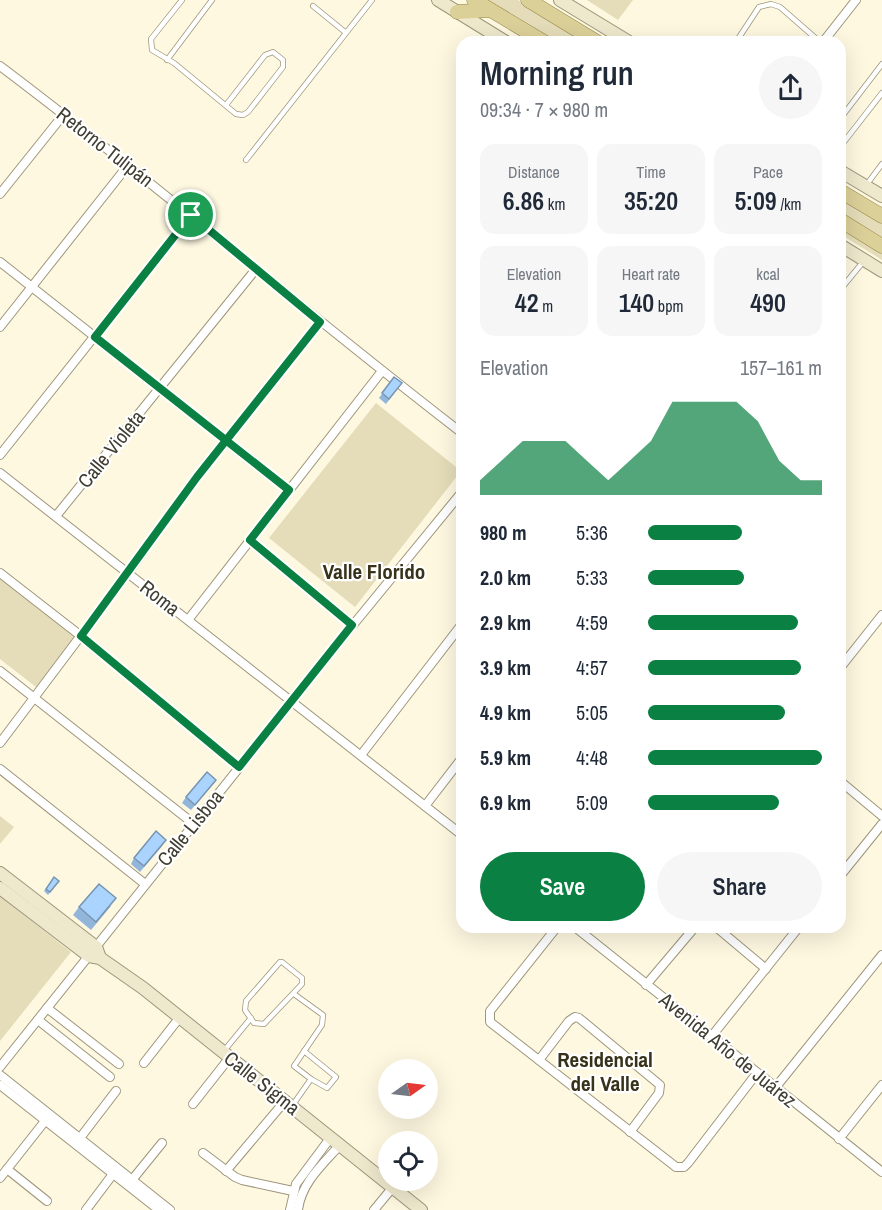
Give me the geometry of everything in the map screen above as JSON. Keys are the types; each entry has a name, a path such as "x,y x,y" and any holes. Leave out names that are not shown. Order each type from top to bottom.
{"main road":[{"path":"474,0 534,36"},
{"path":"528,0 587,36"},
{"path":"457,12 490,10"},
{"path":"846,195 882,216"},
{"path":"846,224 882,246"}],"street":[{"path":"438,0 496,36"},
{"path":"560,0 620,36"},
{"path":"827,36 856,0"},
{"name":"Retorno Tulipán","path":"0,66 129,164 320,322 456,428"},
{"path":"0,194 64,114"},
{"path":"0,327 129,164"},
{"path":"846,174 882,196"},
{"path":"0,455 191,215"},
{"path":"846,249 882,271"},
{"path":"0,262 289,490"},
{"name":"Calle Violeta","path":"56,516 256,269"},
{"path":"0,743 168,516 320,322"},
{"path":"188,620 382,371"},
{"name":"Roma","path":"0,472 456,830"},
{"name":"Calle Lisboa","path":"0,1067 47,1008 95,954 145,884 352,625 456,499"},
{"path":"250,540 352,625"},
{"path":"0,573 81,636 239,767"},
{"path":"846,660 882,615"},
{"path":"361,755 456,632"},
{"path":"0,671 194,824"},
{"path":"425,806 456,766"},
{"path":"0,769 145,884"},
{"path":"846,786 882,816"},
{"path":"846,869 882,824"},
{"path":"0,873 95,954"},
{"path":"0,888 95,954"},
{"path":"552,933 489,1014 490,1022 676,1167 684,1167 758,1073"},
{"name":"Avenida Año de Juárez","path":"582,933 882,1172"},
{"path":"646,985 690,933"},
{"path":"723,933 766,969"},
{"path":"711,1037 795,933"},
{"name":"Calle Sigma","path":"95,954 180,1017 378,1175"},
{"path":"775,1088 882,955"},
{"path":"47,1008 118,1064"},
{"path":"144,1063 180,1017"},
{"path":"539,1060 569,1021 575,1017 579,1018 660,1085 659,1093 630,1132"},
{"path":"38,1020 110,1077"},
{"path":"193,1104 227,1055"},
{"path":"0,1076 80,1138 113,1174 159,1210"},
{"path":"0,1085 45,1121 132,1180 170,1210"},
{"path":"839,1138 882,1085"},
{"path":"80,1138 116,1091"},
{"path":"226,1171 288,1103"},
{"path":"0,1178 45,1121"},
{"path":"290,1210 293,1191 300,1178 335,1141"},
{"path":"298,1210 306,1185 335,1141"},
{"path":"132,1180 162,1143"},
{"path":"203,1153 242,1180 293,1191"},
{"path":"7,1169 47,1201"},
{"path":"86,1210 113,1174"},
{"path":"374,1210 390,1191"},
{"name":"Calle Sigma","path":"398,1191 421,1210"}],"lane":[{"path":"182,0 151,39 152,50 174,63 226,105 239,115 248,112 283,67 281,58 273,52 265,55 226,105"},
{"path":"167,60 211,0"},
{"path":"246,160 372,0"},
{"path":"740,36 759,7 771,4 780,8 815,36"},
{"path":"313,6 345,32"},
{"path":"846,111 882,64"},
{"path":"846,139 882,93"},
{"path":"866,186 882,164"},
{"path":"846,283 865,260"},
{"path":"280,962 302,978 302,984 294,994 264,1024 254,1023 251,1018 245,1010 246,1001 280,962"},
{"path":"294,994 323,1015 324,1019 294,1066 327,1088 336,1077 304,1052"},
{"path":"227,1055 251,1018"},
{"path":"288,1103 311,1079"}],"shaded area":[{"path":"487,0 518,0 577,36 545,36"},
{"path":"587,0 633,0 618,20"},
{"path":"846,202 882,220 882,238 846,217"},
{"path":"846,228 882,250 882,260 846,238"},
{"path":"376,403 456,467 456,477 355,607 269,538"},
{"path":"0,576 76,637 36,687 0,659"},
{"path":"0,816 14,827 0,844"},
{"path":"0,896 71,952 0,1041"}],"building":[{"path":"394,377 402,383 389,399 382,393"},
{"path":"207,772 216,780 195,805 186,797"},
{"path":"156,831 166,840 144,866 134,858"},
{"path":"54,877 59,881 50,892 46,889"},
{"path":"99,884 116,898 96,922 79,907"}],"district":[{"name":"Valle Florido","path":"374,572"},
{"name":"Residencial del Valle","path":"605,1072"}],"route":[{"path":"191,215 95,337 226,440 289,490 250,540 352,625 239,767 81,636 197,477 226,440 320,322 191,215"}]}
